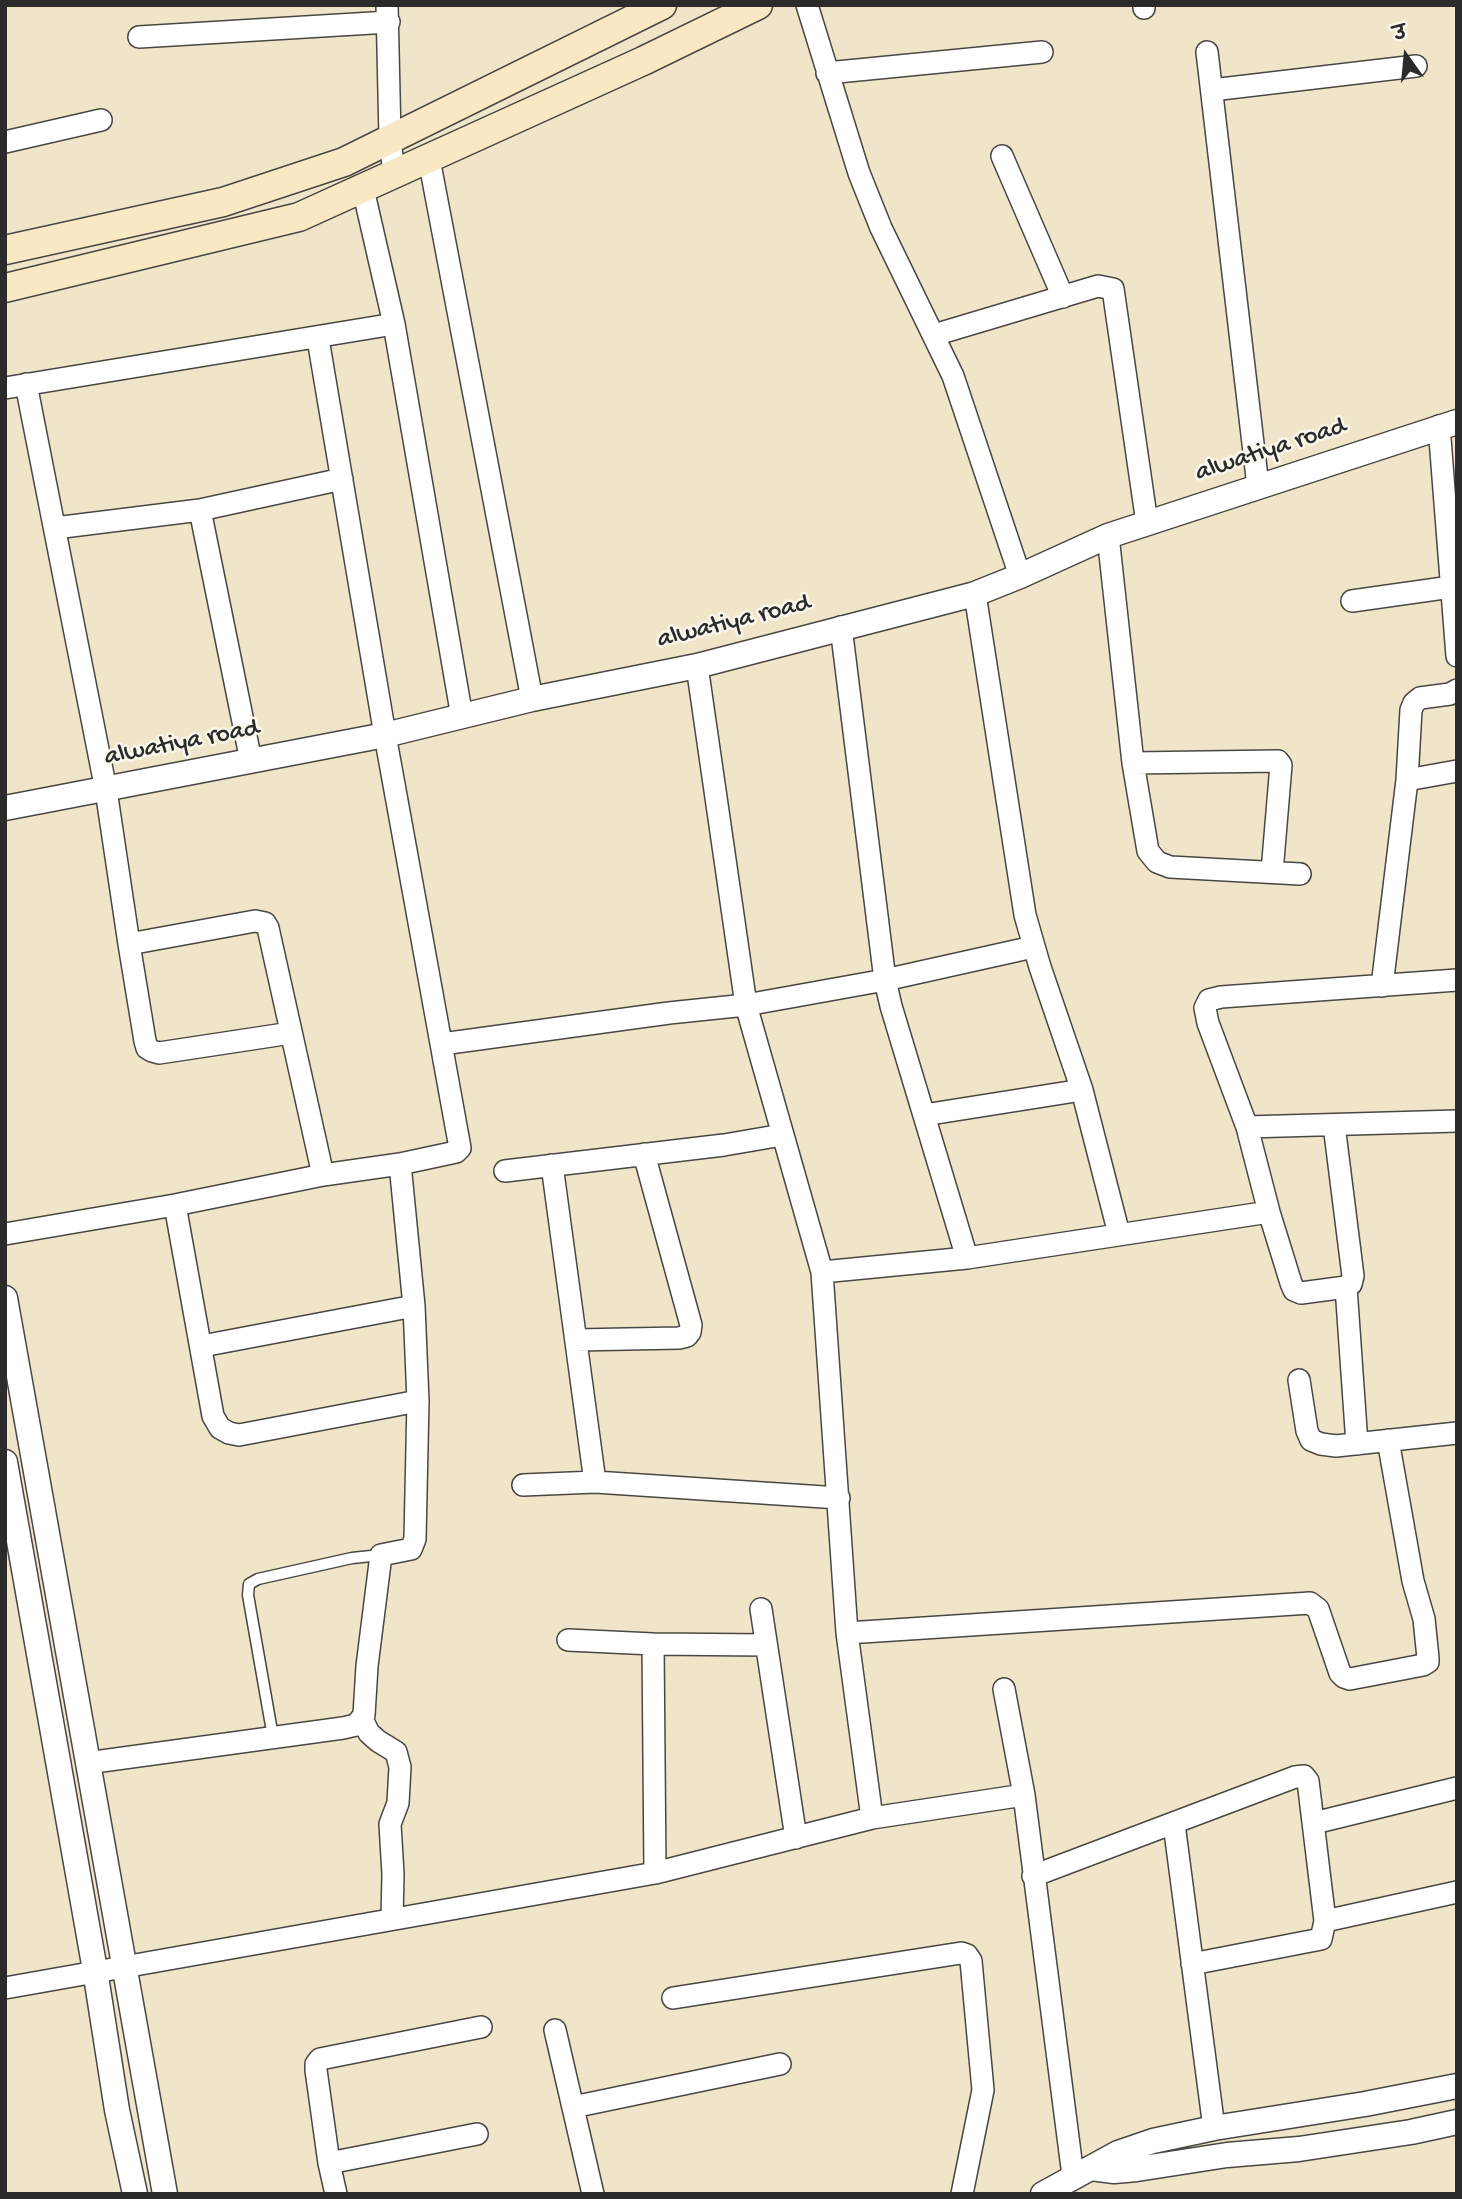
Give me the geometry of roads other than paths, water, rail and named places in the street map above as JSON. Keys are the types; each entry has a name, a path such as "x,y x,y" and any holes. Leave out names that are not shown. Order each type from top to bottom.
{"main road":[{"path":"5,250 223,202 344,162 662,5"},
{"path":"5,288 299,217 758,5"},
{"path":"107,227 118,261"}],"street":[{"path":"807,5 859,173 881,228 953,376 1020,576"},
{"path":"139,37 388,14 390,138 394,175"},
{"path":"827,74 1042,52"},
{"path":"1207,52 1258,486"},
{"path":"1212,90 1416,66"},
{"path":"5,142 101,120"},
{"path":"1002,156 1063,297"},
{"path":"429,159 533,699"},
{"path":"363,189 394,324 462,718"},
{"path":"934,335 1098,286 1113,289 1147,523"},
{"path":"291,1033 159,1053 147,1048 106,790 55,528 16,386 318,339 394,324"},
{"path":"5,1234 174,1205 323,1175 400,1164 456,1152 460,1148 385,735 318,339"},
{"path":"1448,424 1451,587 1457,656"},
{"name":"alwatiya road","path":"5,808 385,735 533,699 697,666 975,594 1108,536 1448,424"},
{"path":"55,528 200,510 342,478"},
{"path":"200,510 251,761"},
{"path":"1108,536 1133,764 1148,851 1157,862 1170,867 1300,874"},
{"path":"1352,601 1451,587"},
{"path":"975,594 1023,904 1033,947 1082,1090 1119,1234"},
{"path":"841,627 885,980 967,1258"},
{"path":"697,666 746,1005 822,1272 847,1633 872,1818"},
{"path":"1382,986 1407,780 1411,710 1420,698 1450,694 1457,690"},
{"path":"1133,764 1278,761 1281,765 1272,872"},
{"path":"1407,780 1457,771"},
{"path":"129,944 255,920 265,923 323,1175"},
{"path":"442,1044 746,1005 885,980 1033,947"},
{"path":"1334,1125 1353,1276 1351,1284 1346,1287 1301,1293 1294,1290 1269,1212 1247,1127 1208,1023 1205,1008 1209,1000 1457,980"},
{"path":"924,1115 1082,1090"},
{"path":"1247,1127 1457,1121"},
{"path":"505,1171 724,1145 782,1135"},
{"path":"576,1340 679,1338 690,1332 691,1325 644,1154"},
{"path":"87,1763 343,1728 356,1725 362,1719 381,1555 411,1549 415,1545 418,1401 414,1306 400,1164"},
{"path":"552,1166 595,1482"},
{"path":"174,1205 213,1416 220,1428 239,1435 418,1401"},
{"path":"822,1272 967,1258 1269,1212"},
{"path":"1346,1287 1357,1444"},
{"path":"5,1298 165,2194"},
{"path":"202,1346 414,1306"},
{"path":"1299,1380 1307,1431 1311,1440 1336,1446 1457,1433"},
{"path":"847,1633 1310,1603 1318,1609 1343,1677 1350,1679 1423,1665 1429,1658 1424,1619 1413,1581 1388,1440"},
{"path":"5,1462 10,1519 95,1970 117,2110 135,2194"},
{"path":"523,1485 595,1482 839,1498"},
{"path":"761,1609 796,1838"},
{"path":"568,1640 766,1645"},
{"path":"653,1644 655,1873"},
{"path":"1004,1689 1024,1795 1033,1876 1081,2172"},
{"path":"362,1719 369,1733 396,1752 400,1767 398,1803 390,1824 392,1919"},
{"path":"1033,1876 1304,1776 1308,1781 1325,1921 1321,1939 1192,1964"},
{"path":"1314,1823 1457,1788"},
{"path":"5,1988 655,1873 872,1818 1024,1795"},
{"path":"1174,1824 1214,2127"},
{"path":"1325,1921 1457,1892"},
{"path":"673,1998 961,1953 967,1955 971,1961 983,2090 962,2194"},
{"path":"336,2194 316,2070 320,2059 481,2026"},
{"path":"555,2030 593,2194"},
{"path":"573,2107 780,2064"},
{"path":"1043,2194 1135,2146 1214,2127 1365,2105 1457,2086"},
{"path":"1081,2172 1137,2169 1227,2155 1298,2149 1457,2122"},
{"path":"329,2163 477,2133"}],"lane":[{"path":"273,1737 248,1584 258,1579 352,1558 381,1555"}]}
